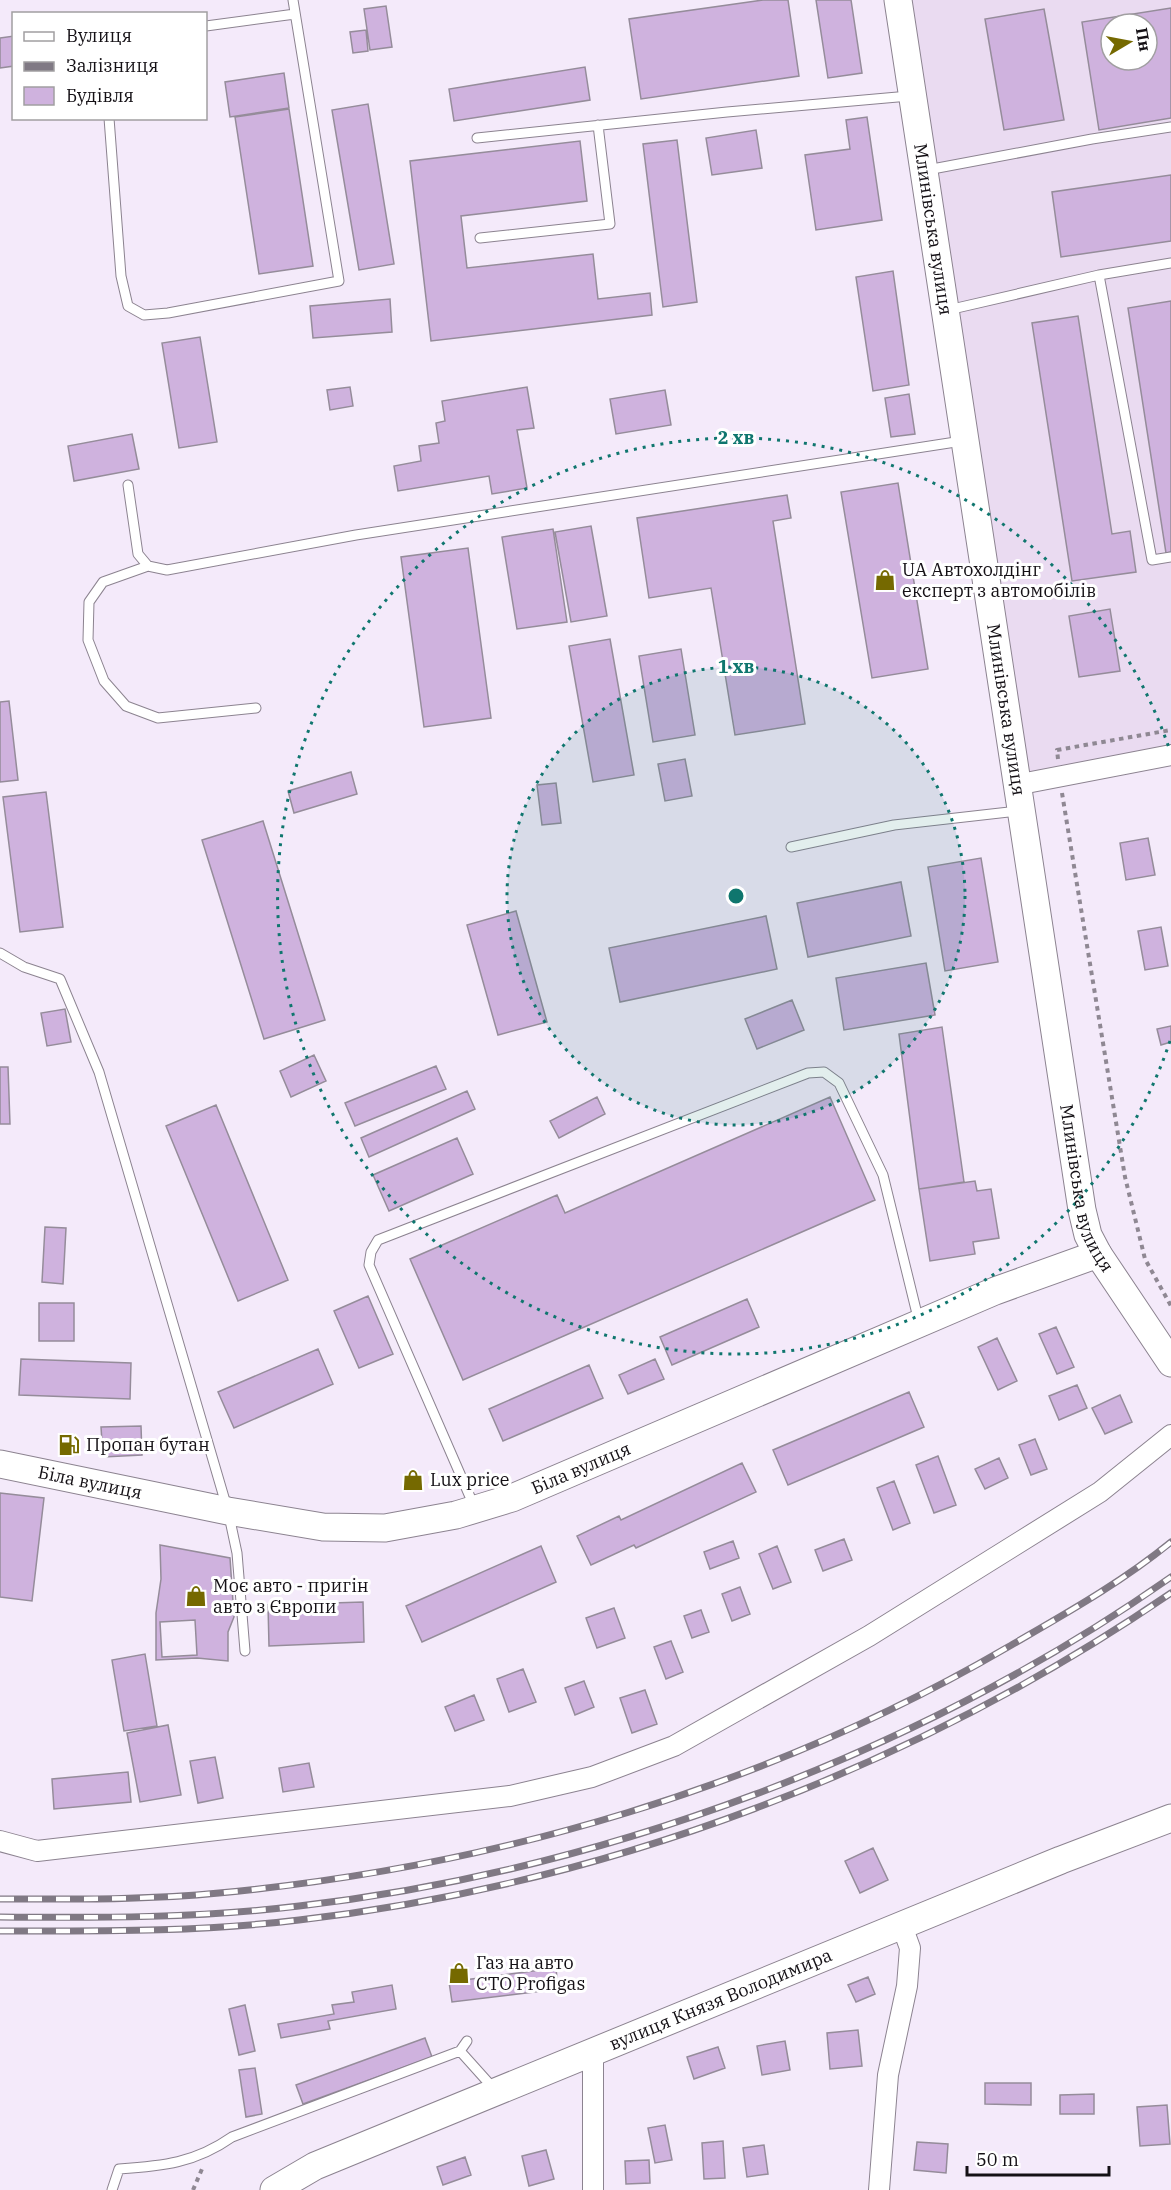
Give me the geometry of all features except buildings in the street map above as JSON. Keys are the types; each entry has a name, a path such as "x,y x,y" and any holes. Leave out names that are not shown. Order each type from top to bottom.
{"main road":[{"name":"Млинівська вулиця","path":"898,0 1082,1210 1088,1235 1098,1254 1171,1363"},
{"name":"Біла вулиця","path":"0,1464 228,1512 323,1527 385,1528 476,1509 522,1494 995,1291 1098,1254"},
{"name":"вулиця Князя Володимира","path":"274,2190 315,2166 1061,1860 1171,1818"}],"street":[{"path":"1018,798 1059,776 1171,755"},
{"path":"0,1841 37,1851 510,1796 592,1777 674,1746 869,1636 1100,1492 1171,1435"},
{"path":"879,2190 888,2075 907,1986 910,1948 902,1926"},
{"path":"589,2185 593,2053"}],"lane":[{"path":"109,120 121,276 128,306 144,315 168,313 339,281 293,0"},
{"path":"207,26 295,14"},
{"path":"477,138 912,96"},
{"path":"480,238 610,224 598,125"},
{"path":"924,171 1092,139 1171,127"},
{"path":"946,310 1099,275 1171,263"},
{"path":"1099,275 1152,560 1171,557"},
{"path":"256,708 158,718 126,706 104,681 88,640 89,602 103,582 148,566 167,570 356,535 964,440"},
{"path":"128,485 138,554 148,566"},
{"path":"791,847 1018,798"},
{"path":"0,953 24,967 60,979 99,1072 228,1512 237,1553 245,1651"},
{"path":"476,1509 369,1265 371,1252 378,1240 808,1073 824,1072 839,1083 883,1174 919,1324"},
{"path":"112,2190 119,2169 159,2166 210,2152 232,2137 460,2051 467,2042"},
{"path":"460,2051 497,2092"}],"path":[{"path":"1171,730 1057,750 1059,776 1125,1177 1145,1259 1171,1306"},
{"path":"193,2190 210,2152"}],"shaded area":[{"path":"898,0 1171,0 1171,755 1016,785"}],"railway":[{"path":"0,1899 164,1897 322,1881 425,1863 527,1841 627,1813 726,1780 822,1741 917,1697 1091,1598 1171,1542"},
{"path":"0,1917 187,1915 299,1906 413,1889 528,1865 642,1833 755,1794 865,1749 972,1698 1074,1640 1171,1577"},
{"path":"0,1931 187,1929 299,1920 414,1903 529,1878 643,1847 754,1809 864,1764 970,1713 1073,1656 1171,1593"}],"place":[{"name":"UA Автохолдінг експерт з автомобілів","path":"885,580"},
{"name":"Пропан бутан","path":"69,1445"},
{"name":"Lux price","path":"413,1480"},
{"name":"Моє авто - пригін авто з Європи","path":"196,1596"},
{"name":"Газ на авто СТО Profigas","path":"459,1973"}]}
